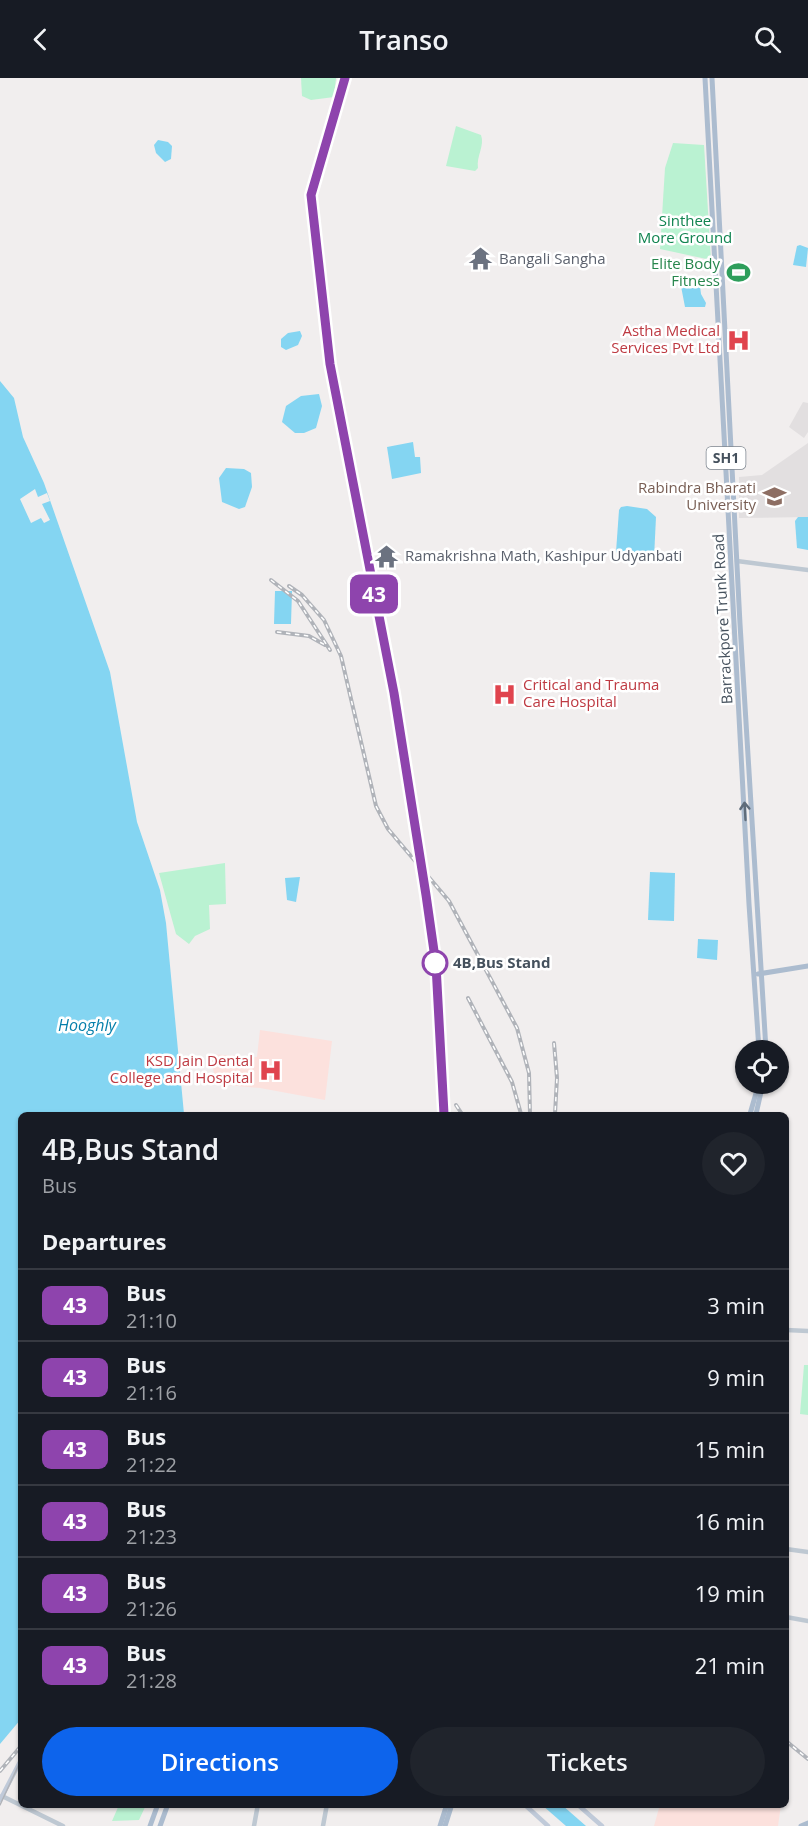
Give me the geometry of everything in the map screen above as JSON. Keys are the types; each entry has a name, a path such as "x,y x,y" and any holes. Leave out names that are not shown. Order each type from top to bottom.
{"main road":[{"name":"Barrackpore Trunk Road","path":"705,78 758,1040"},
{"name":"Barrackpore Trunk Road","path":"712,78 765,1040"},
{"path":"747,844 754,844"},
{"path":"753,974 808,966"},
{"path":"751,1112 757,1094"},
{"path":"756,1112 759,1094"},
{"path":"1,1798 18,1766"},
{"path":"150,1826 157,1808"},
{"path":"160,1826 167,1808"},
{"path":"440,1826 446,1808"},
{"path":"445,1826 451,1808"},
{"path":"528,1808 548,1826"},
{"path":"582,1808 602,1826"},
{"path":"801,1826 808,1823"}],"street":[{"path":"345,78 311,195 330,364 394,693 426,895 436,965 444,1112"},
{"path":"737,561 808,570"},
{"path":"789,1330 808,1331"},
{"path":"789,1549 808,1552"},
{"path":"789,1618 808,1621"},
{"path":"1,1798 18,1806"},
{"path":"23,1808 63,1826"},
{"path":"254,1826 257,1808"},
{"path":"323,1826 326,1808"}],"shaded area":[{"path":"803,402 808,403 808,432 804,438 789,427"},
{"name":"Rabindra Bharati University","path":"808,443 808,517 739,518 739,477 762,475"},
{"name":"KSD Jain Dental College and Hospital","path":"260,1030 332,1041 325,1100 260,1088 217,1084 209,1054 257,1057"},
{"path":"659,1808 781,1808 778,1826 654,1826"}],"green space":[{"path":"301,78 336,78 334,97 311,100 302,96"},
{"path":"456,126 481,135 478,168 475,171 446,166"},
{"name":"Sinthee More Ground","path":"673,143 704,145 711,260 660,249 665,168"},
{"path":"225,863 226,904 209,905 210,929 195,936 189,944 176,934 159,873"},
{"path":"804,1365 808,1365 808,1415 800,1414"},
{"path":"117,1808 145,1808 139,1820 112,1821"}],"water":[{"path":"158,140 168,142 172,146 171,159 165,162 156,153 154,145"},
{"path":"797,246 808,248 806,267 793,265"},
{"path":"685,278 699,278 705,307 685,307 680,281"},
{"path":"300,331 302,336 298,345 286,350 281,347 281,339 288,333"},
{"name":"Hooghly","path":"0,381 14,398 23,437 44,483 110,672 137,822 160,890 166,923 184,1112 18,1112 18,1723 0,1744"},
{"path":"319,394 322,406 316,428 304,433 295,433 282,422 286,406 301,396"},
{"path":"413,442 415,457 420,457 421,473 392,479 387,447"},
{"path":"226,468 244,469 251,473 252,487 245,507 239,509 222,502 219,478"},
{"path":"627,506 647,509 656,517 654,558 623,557 616,552 619,510"},
{"path":"798,517 808,517 808,550 797,548 795,521"},
{"path":"275,591 292,591 291,624 274,624"},
{"path":"650,872 675,873 674,921 648,920"},
{"path":"300,877 296,902 287,900 285,878"},
{"path":"698,939 718,940 717,960 697,958"},
{"path":"545,1808 565,1808 586,1826 566,1826"}],"pier":[{"path":"35,489 38,497 47,493 50,501 42,504 50,520 44,523 41,518 31,523 20,499"}],"tram line":[{"path":"0,1805 18,1766"}],"railway":[{"path":"271,580 298,601 330,650"},
{"path":"289,586 302,595 324,620 341,656 376,806 388,829 449,901 517,1028 529,1073 530,1112"},
{"path":"277,632 309,636 325,645"},
{"path":"468,998 512,1082 520,1112"},
{"path":"554,1043 557,1078 555,1112"},
{"path":"456,1105 461,1112"},
{"path":"789,1743 808,1759"},
{"path":"0,1771 18,1750"}],"bus line":[{"name":"43","path":"345,78 311,195 330,364 394,693 426,895 436,965 444,1112"}],"place":[{"name":"Bangali Sangha","path":"481,259"},
{"name":"Elite Body Fitness","path":"738,273"},
{"name":"Astha Medical Services Pvt Ltd","path":"738,340"},
{"name":"Rabindra Bharati University","path":"774,497"},
{"name":"Ramakrishna Math, Kashipur Udyanbati","path":"387,556"},
{"name":"Critical and Trauma Care Hospital","path":"505,694"},
{"name":"4B,Bus Stand","path":"435,963"},
{"name":"KSD Jain Dental College and Hospital","path":"271,1070"}]}
